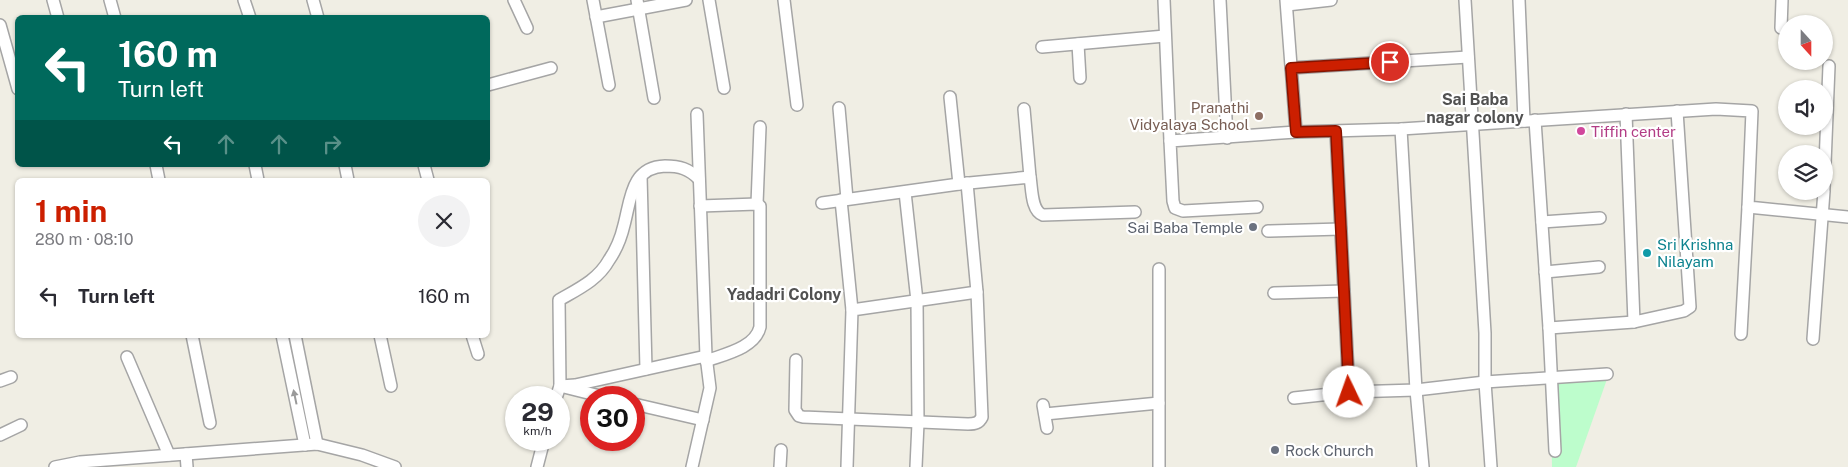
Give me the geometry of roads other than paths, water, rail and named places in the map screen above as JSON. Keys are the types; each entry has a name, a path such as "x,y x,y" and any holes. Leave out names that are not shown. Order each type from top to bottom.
{"street":[{"path":"53,0 57,15"},
{"path":"110,0 114,15"},
{"path":"244,0 249,15"},
{"path":"313,0 317,15"},
{"path":"514,0 527,28"},
{"path":"593,0 609,85"},
{"path":"596,17 638,4 686,0"},
{"path":"709,0 724,88"},
{"path":"784,0 797,105"},
{"path":"1164,0 1173,200 1175,208 1183,211 1257,207"},
{"path":"1220,0 1227,138"},
{"path":"1296,132 1286,2 1332,0"},
{"path":"1465,0 1491,467"},
{"path":"1519,0 1542,222 1554,451"},
{"path":"1781,15 1782,0"},
{"path":"638,4 654,98"},
{"path":"0,26 15,78"},
{"path":"1042,47 1166,36"},
{"path":"1078,44 1080,78"},
{"path":"1291,68 1468,57"},
{"path":"490,84 551,68"},
{"path":"1826,145 1829,70"},
{"path":"796,360 796,410 799,416 848,420 975,424 982,417 977,292 950,97"},
{"path":"839,108 852,310 847,467"},
{"path":"1170,141 1296,132 1401,129 1716,108 1752,111 1741,334"},
{"path":"1024,109 1030,177 1035,208 1038,214 1134,212"},
{"path":"1549,328 1634,322 1684,312 1690,306 1677,111"},
{"path":"692,467 710,388 706,358 697,114"},
{"path":"1626,114 1634,322"},
{"path":"699,179 691,171 681,167 659,166 648,170 635,184 618,245 608,262 589,283 559,300 560,386 575,385 706,358 744,346 758,334 760,326 760,206 758,204 760,127"},
{"path":"1401,129 1416,390 1423,467"},
{"path":"1336,131 1349,392"},
{"path":"641,176 646,369"},
{"path":"822,204 963,184 1030,177"},
{"path":"905,192 917,301 918,423 916,467"},
{"path":"1813,339 1823,200"},
{"path":"700,206 758,204"},
{"path":"1748,207 1848,217"},
{"path":"1542,222 1600,218"},
{"path":"1268,231 1341,229"},
{"path":"1545,272 1600,267"},
{"path":"1159,269 1159,467"},
{"path":"1274,293 1344,290"},
{"path":"852,310 977,292"},
{"path":"193,338 210,423"},
{"path":"283,338 305,445"},
{"path":"296,338 317,444"},
{"path":"381,338 392,386"},
{"path":"473,338 478,354"},
{"path":"127,357 170,455"},
{"path":"1294,398 1349,392 1416,390 1485,382 1607,374"},
{"path":"0,381 11,377"},
{"path":"1047,428 1044,410 1159,403"},
{"path":"645,407 703,420"},
{"path":"0,435 21,425"},
{"path":"55,467 80,462 317,444 362,455 395,467"},
{"path":"780,467 781,450"},
{"path":"537,467 541,451"},
{"path":"186,454 187,467"}],"place":[{"name":"Pranathi Vidyalaya School","path":"1259,116"},
{"name":"Tiffin center","path":"1581,131"},
{"name":"Sai Baba Temple","path":"1253,227"},
{"name":"Sri Krishna Nilayam","path":"1647,253"},
{"name":"Rock Church","path":"1275,450"}],"district":[{"name":"Sai Baba nagar colony","path":"1475,108"},
{"name":"Yadadri Colony","path":"784,294"}]}
